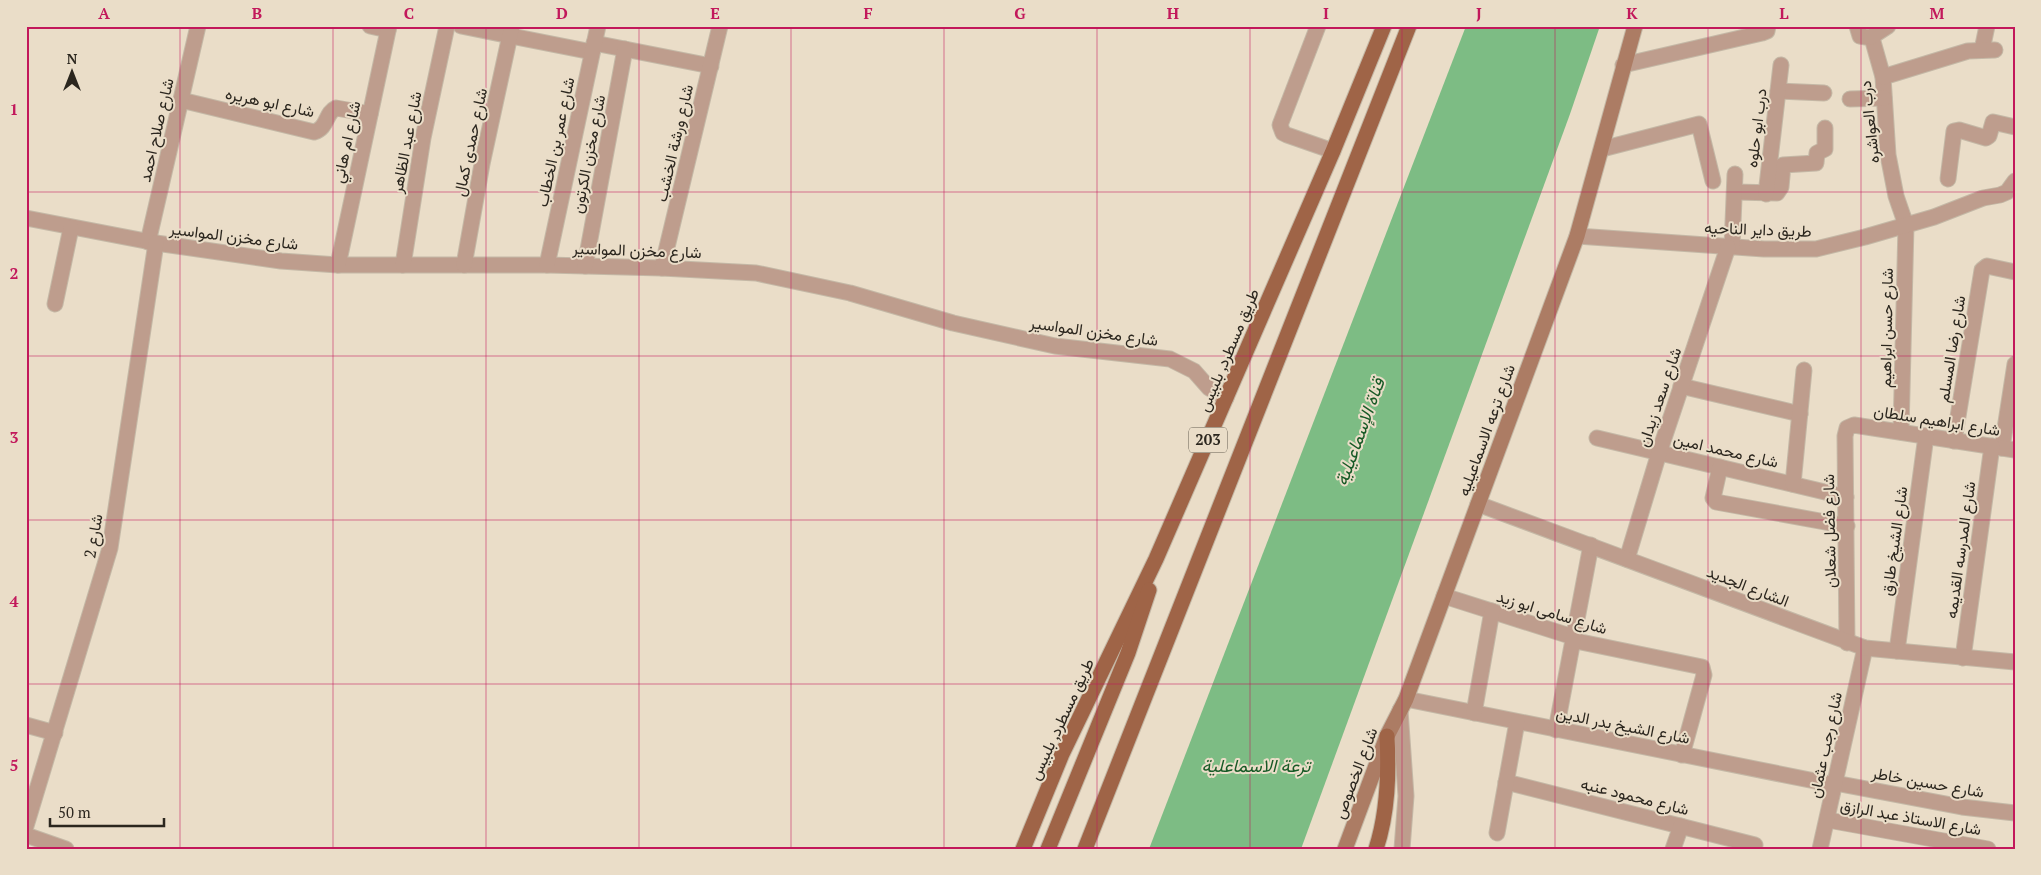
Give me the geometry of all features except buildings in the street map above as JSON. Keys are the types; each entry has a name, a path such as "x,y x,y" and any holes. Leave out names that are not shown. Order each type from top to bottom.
{"main road":[{"name":"طريق مسطرد, بلبيس","path":"1023,849 1062,754 1156,559 1333,151 1384,26"},
{"name":"203","path":"1085,849 1409,26"},
{"name":"شارع ترعه الاسماعيليه","path":"1403,705 1577,236 1636,26"},
{"path":"1048,849 1131,645 1144,607 1156,559"},
{"name":"شارع الخصوص","path":"1345,849 1387,736 1403,705"},
{"path":"1376,849 1381,833 1387,793 1387,736"}],"street":[{"name":"شارع صلاح احمد","path":"152,243 198,26"},
{"path":"370,26 389,28"},
{"name":"شارع عبد الظاهر","path":"403,265 423,138 447,26"},
{"path":"461,26 511,31 594,48 625,49 711,66"},
{"name":"شارع عمر بن الخطاب","path":"547,265 598,26"},
{"name":"شارع ورشة الخشب","path":"662,268 720,26"},
{"path":"1318,26 1280,125 1283,133 1287,135 1333,151"},
{"path":"1624,65 1762,33 1767,31 1768,26"},
{"path":"1857,26 1860,36 1871,37 1888,26"},
{"path":"1882,77 1968,51 1988,50 1987,26"},
{"name":"شارع ام هاني","path":"338,265 389,28"},
{"name":"شارع حمدى كمال","path":"464,265 482,164 511,31"},
{"name":"درب العواشره","path":"1871,37 1882,77 1888,155 1896,196 1906,226"},
{"name":"شارع مخزن الكرتون","path":"585,266 625,49"},
{"name":"درب ابو حلوه","path":"1781,66 1766,194 1775,194 1780,191 1784,165 1816,163 1816,153 1825,150 1825,128"},
{"path":"1778,92 1824,94"},
{"path":"1850,99 1884,98"},
{"name":"شارع ابو هريره","path":"181,100 314,132 323,128 330,112 336,108 370,114"},
{"path":"1948,179 1954,131 1959,130 1986,138 1989,136 1993,122 2015,127"},
{"path":"1602,149 1699,124 1713,180"},
{"name":"شارع سعد زيدان","path":"1627,559 1659,452 1730,247 1736,174"},
{"name":"طريق داير الناحيه","path":"1577,236 1730,247 1791,250 1816,249 1906,226 1983,198 2000,195 2007,192 2015,181"},
{"path":"1735,192 1766,194"},
{"name":"شارع مخزن المواسير","path":"26,218 152,243 281,260 338,265 547,265 756,273 850,293 954,323 1055,346 1170,359 1194,370 1209,388 1226,398"},
{"name":"شارع حسن ابراهيم","path":"1901,432 1906,226"},
{"path":"56,304 71,228"},
{"name":"شارع 2","path":"26,826 30,799 55,733 110,548 152,243"},
{"name":"شارع رضا المسلم","path":"1954,441 1982,272 1987,266 2015,272"},
{"name":"شارع المدرسه القديمه","path":"1963,658 2003,448 2015,364"},
{"path":"1793,484 1804,370"},
{"path":"1681,386 1800,414"},
{"name":"شارع ابراهيم سلطان","path":"1854,424 2003,448"},
{"name":"شارع فضل شعلان","path":"1848,643 1846,433 1847,428 1854,424"},
{"name":"شارع الشيخ طارق","path":"1897,651 1926,436"},
{"name":"شارع محمد امين","path":"1597,438 1846,497"},
{"path":"1720,467 1713,498 1716,502 1847,526"},
{"name":"الشارع الجديد","path":"1478,504 1864,648 2015,662"},
{"path":"1556,730 1591,545"},
{"name":"شارع سامى ابو زيد","path":"1444,596 1570,636 1573,640 1701,666 1704,668 1704,675 1682,754"},
{"path":"1474,713 1492,612"},
{"name":"شارع رجب عثمان","path":"1820,849 1828,820 1847,721 1864,648"},
{"name":"شارع الشيخ بدر الدين","path":"1403,705 1474,713 1835,784"},
{"name":"شارع ترعه الاسماعيليه","path":"1402,849 1406,796 1403,705"},
{"path":"1497,833 1517,722"},
{"path":"26,725 55,733"},
{"name":"شارع محمود عنبه","path":"1506,782 1755,845"},
{"name":"شارع حسين خاطر","path":"1835,784 1962,807 2015,813"},
{"name":"شارع الاستاذ عبد الرازق","path":"1828,820 1988,849"},
{"path":"1673,849 1681,826"},
{"path":"26,835 66,849"}],"water":[{"name":"ترعة الاسماعلية","path":"1466,26 1600,26 1570,114 1301,849 1149,849"}],"water label":[{"name":"قناة الإسماعيلية","path":"1360,432"}]}
